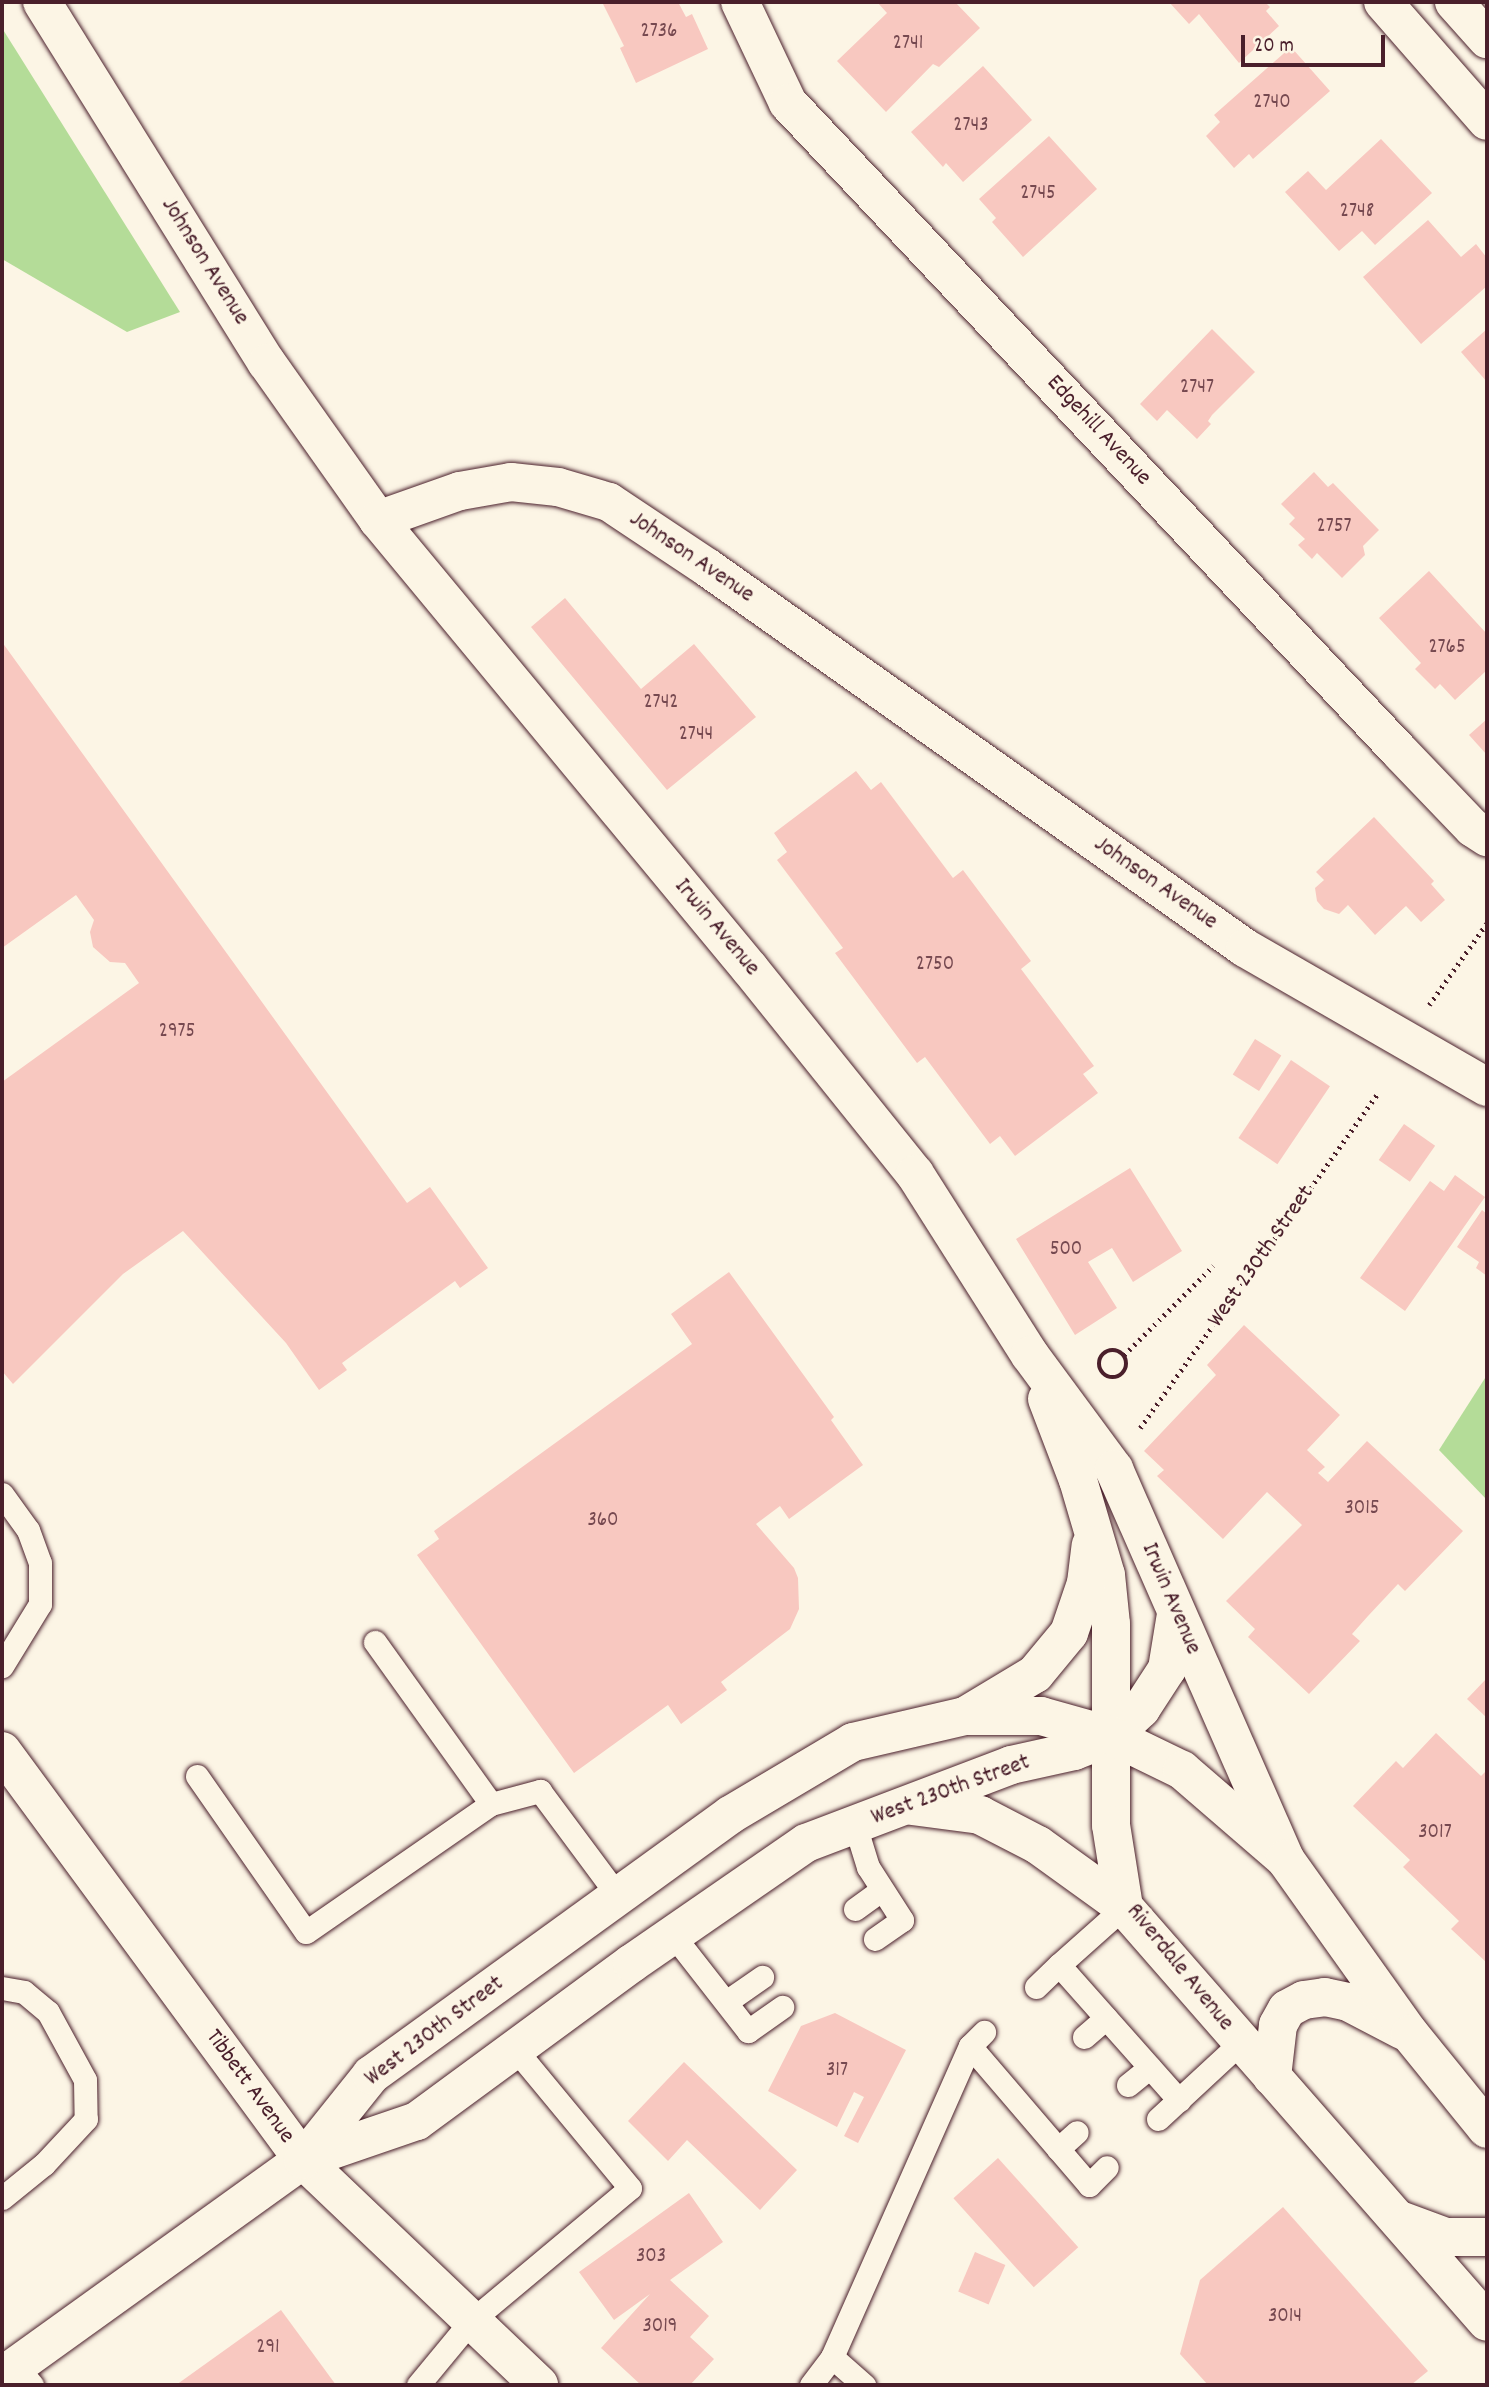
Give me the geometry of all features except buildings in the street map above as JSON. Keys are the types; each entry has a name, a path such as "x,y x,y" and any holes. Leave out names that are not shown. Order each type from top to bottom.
{"street":[{"name":"Johnson Avenue","path":"42,2 267,363 378,520 460,491 511,482 558,487 609,502 708,568 1245,948 1487,1087"},
{"name":"Edgehill Avenue","path":"740,2 788,103 1428,781 1473,828 1487,837"},
{"path":"1383,2 1487,121"},
{"path":"1454,2 1487,39"},
{"name":"Irwin Avenue","path":"378,520 750,969 915,1174 1030,1355 1114,1469 1285,1859"},
{"name":"Irwin Avenue","path":"1030,1355 1093,1530 1105,1575 1111,1624 1112,1736"},
{"path":"965,1716 1035,1674 1069,1633 1086,1583 1093,1530"},
{"path":"1176,1614 1167,1669 1142,1709 1112,1736 1182,1770 1285,1859 1410,2034 1487,2129"},
{"name":"West 230th Street","path":"17,2376 303,2160 371,2075 730,1815 853,1742 965,1716 1041,1716 1112,1736"},
{"name":"West 230th Street","path":"303,2160 417,2121 673,1935 806,1843 1011,1765 1074,1751 1112,1736"},
{"name":"Riverdale Avenue","path":"1112,1736 1111,1825 1124,1907 1240,2043 1487,2322"},
{"name":"Tibbett Avenue","path":"2,1751 303,2160 539,2385"},
{"path":"909,1806 980,1815 1038,1845 1124,1907"},
{"path":"1272,2077 1278,2025 1287,2009 1304,2000 1325,1997 1348,2001 1410,2034"},
{"path":"1395,2218 1446,2236 1487,2237"}],"lane":[{"path":"2,1494 28,1530 40,1563 40,1604 2,1667"},
{"path":"375,1642 491,1804"},
{"path":"197,1776 306,1932 491,1804 540,1791 618,1896"},
{"path":"855,1825 868,1867 902,1920 875,1939"},
{"path":"855,1909 881,1890"},
{"path":"1036,1987 1124,1907"},
{"path":"673,1935 748,2031 782,2007"},
{"path":"1059,1965 1179,2100"},
{"path":"726,2002 762,1977"},
{"path":"2,1988 24,1992 48,2012 85,2080 86,2119 44,2164 2,2198"},
{"path":"1084,2037 1106,2018"},
{"path":"811,2385 832,2357 977,2039 1025,2092 1058,2149 1089,2185 1107,2167"},
{"path":"1158,2119 1240,2043"},
{"path":"418,2385 471,2321 630,2188 515,2049"},
{"path":"1128,2085 1150,2067"},
{"path":"1058,2149 1077,2132"},
{"path":"832,2357 864,2385"}],"path":[{"path":"1429,1006 1487,923"},
{"name":"West 230th Street","path":"1147,1418 1377,1095"},
{"path":"1125,1355 1213,1266"},
{"path":"1099,1369 1099,1361 1107,1351 1117,1350 1125,1355 1127,1364 1124,1374 1115,1378 1106,1376"}],"green space":[{"path":"2,28 180,312 127,332 2,259"},
{"path":"1487,1375 1487,1500 1439,1450"}]}
